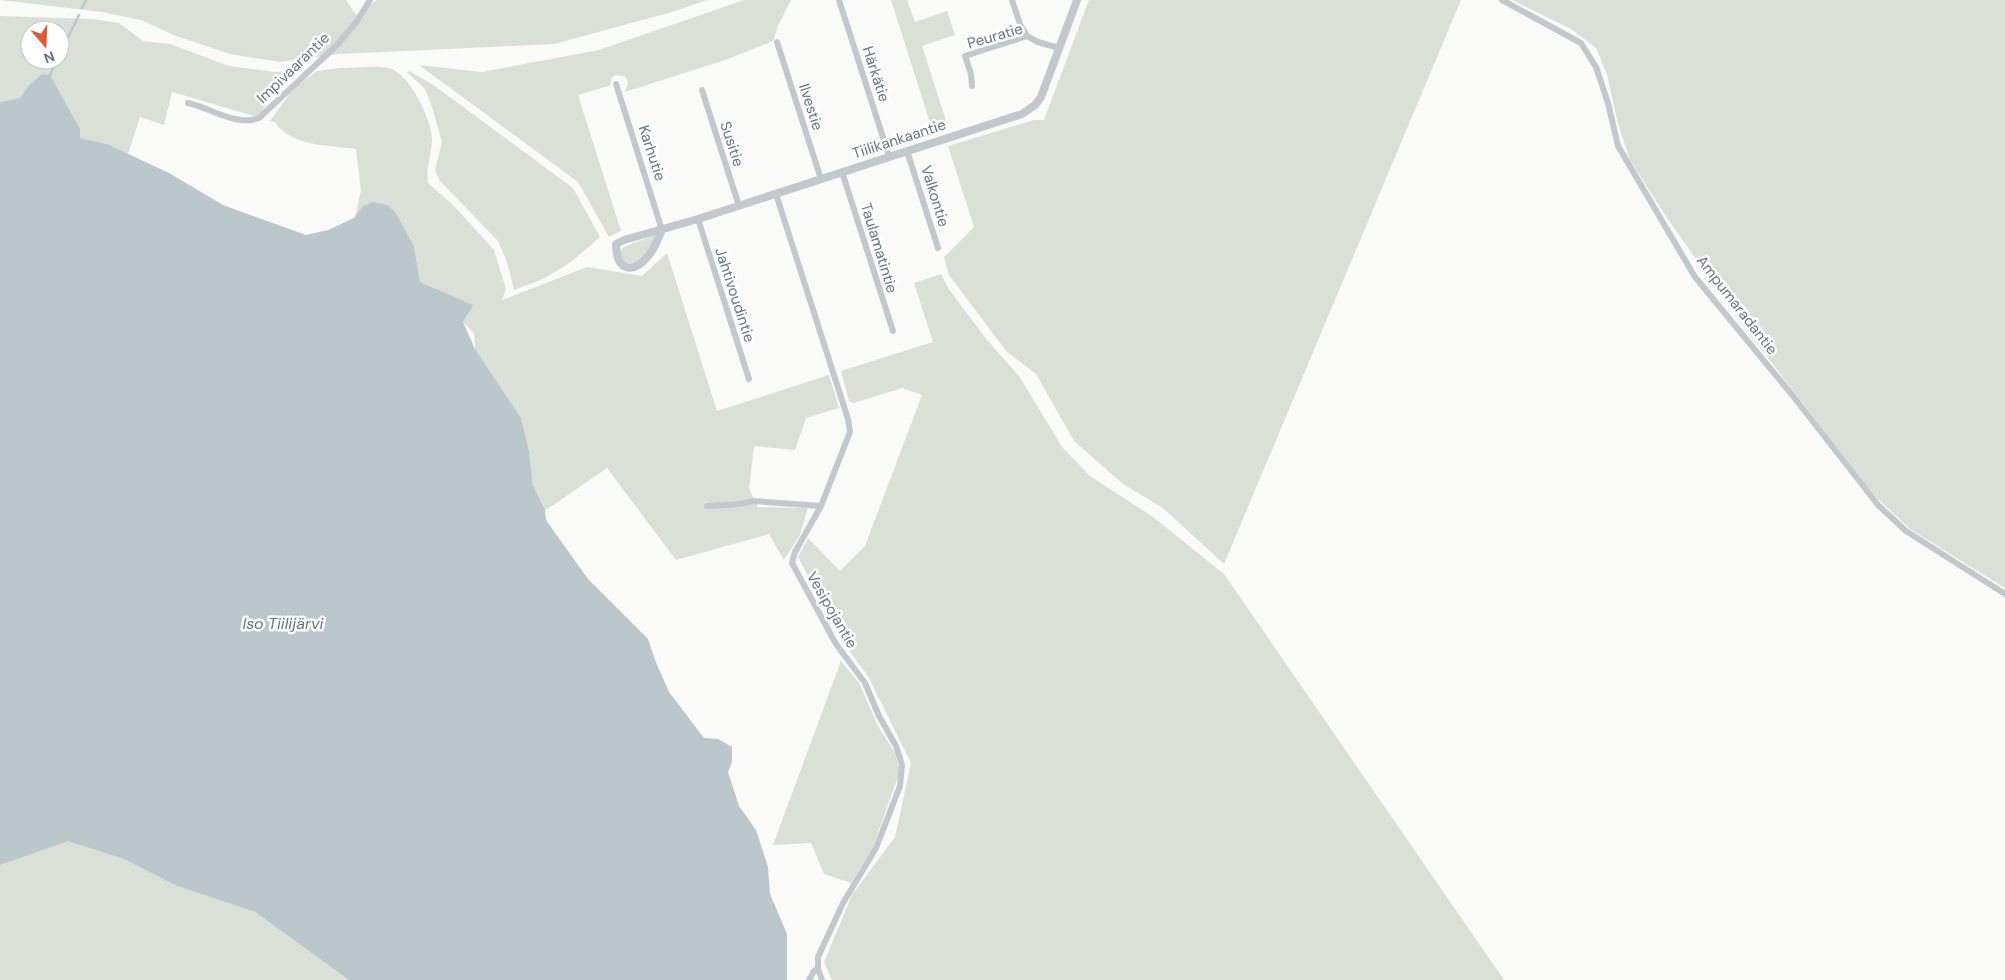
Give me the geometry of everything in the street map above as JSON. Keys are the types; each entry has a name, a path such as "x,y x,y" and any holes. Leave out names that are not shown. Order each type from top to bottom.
{"street":[{"name":"Impivaarantie","path":"188,103 240,121 251,121 259,118 337,45 357,21 370,0"},
{"name":"Härkätie","path":"839,0 889,156"},
{"path":"1012,0 1020,24 1027,36"},
{"name":"Tiilikankaantie","path":"662,230 650,254 640,264 631,268 624,267 619,263 616,256 616,244 624,240 698,219 1022,114 1035,105 1041,97 1077,0"},
{"name":"Ampumaradantie","path":"1502,0 1581,43 1596,67 1608,103 1618,146 1695,277 1793,396 1878,505 1906,531 2005,594"},
{"name":"Peuratie","path":"972,86 965,56 1027,36 1038,42 1059,48"},
{"name":"Ilvestie","path":"778,42 821,179"},
{"name":"Karhutie","path":"616,84 662,230"},
{"name":"Susitie","path":"702,90 739,206"},
{"name":"Valkontie","path":"908,150 938,248"},
{"name":"Taulamatintie","path":"842,172 892,332"},
{"name":"Vesipojantie","path":"776,194 848,419 850,432 821,506 794,552 792,563 836,644 865,683 879,716 900,756 903,773 876,848 845,898 823,944 818,957 818,969 821,979"},
{"name":"Jahtivoudintie","path":"698,219 749,379"},
{"path":"707,506 740,504 753,501 821,506"},
{"name":"Vesipojantie","path":"809,980 814,971 818,969"}],"shaded area":[{"path":"0,0 346,0 356,15 377,0 707,0 672,12 554,44 339,54 280,62 230,54 176,36 141,20 102,12"},
{"path":"744,0 791,0 773,41 728,59 625,92 628,82 625,76 615,75 611,79 611,85 578,95 621,231 609,237 578,182 419,65 482,72 599,50"},
{"path":"891,0 907,0 915,22 947,11 955,35 922,46 948,127 933,132"},
{"path":"1089,0 1461,0 1224,564 1163,508 1123,484 1074,441 1036,374 1006,351 949,275 944,257 974,227 948,146 1034,120 1044,120"},
{"path":"1512,0 2005,0 2005,588 1910,529 1872,493 1741,323 1667,218 1630,160 1618,124 1607,74 1596,48 1571,29"},
{"path":"0,16 92,19 119,23 143,41 170,44 229,66 274,72 300,71 281,84 258,117 172,92 164,125 140,117 128,154 107,144 79,138 50,75 42,74 29,85 20,98 0,102"},
{"path":"339,68 389,68 404,78 412,88 429,122 431,133 428,183 454,206 494,250 506,289 502,300 587,267 642,276 667,253 717,411 829,375 839,408 806,418 795,450 754,446 749,489 758,507 808,508 800,535 784,560 769,534 676,560 607,468 546,510 533,485 529,451 521,418 475,349 474,333 463,322 472,305 420,282 414,246 387,205 368,204 355,218 361,190 356,149 301,140 291,136 275,122 270,121 293,89 317,71"},
{"path":"409,71 432,84 573,188 600,237 571,262 543,279 514,290 507,262 498,241 439,180 435,170 442,142 425,89 407,72"},
{"path":"655,235 657,236 651,246 639,261 628,263 622,261 619,252 624,247"},
{"path":"941,274 948,288 987,340 1019,376 1062,447 1090,476 1153,517 1224,574 1504,980 832,980 824,962 852,895 895,837 911,763 868,676 844,644 798,557 808,538 840,571 865,546 922,395 902,388 854,403 849,401 841,371 933,342 914,283"},
{"path":"841,661 859,683 878,726 895,753 900,771 873,847 851,883 824,874 811,843 773,845"},
{"path":"68,840 124,859 177,886 255,912 349,980 0,980 0,865"}],"water":[{"name":"Iso Tiilijärvi","path":"42,74 50,75 80,129 80,138 107,144 169,173 223,205 306,235 328,230 354,218 363,206 373,202 387,205 395,212 414,246 420,282 473,305 463,322 475,349 521,418 529,451 533,485 545,509 546,520 588,579 648,639 669,692 704,738 718,739 732,747 732,762 728,772 739,806 756,830 768,867 770,894 787,934 787,980 349,980 255,912 177,886 124,859 68,841 0,865 0,102 20,98 29,85"}],"waterway":[{"path":"82,8 86,0"},
{"path":"70,33 79,15"},
{"path":"50,75 52,70"}]}
